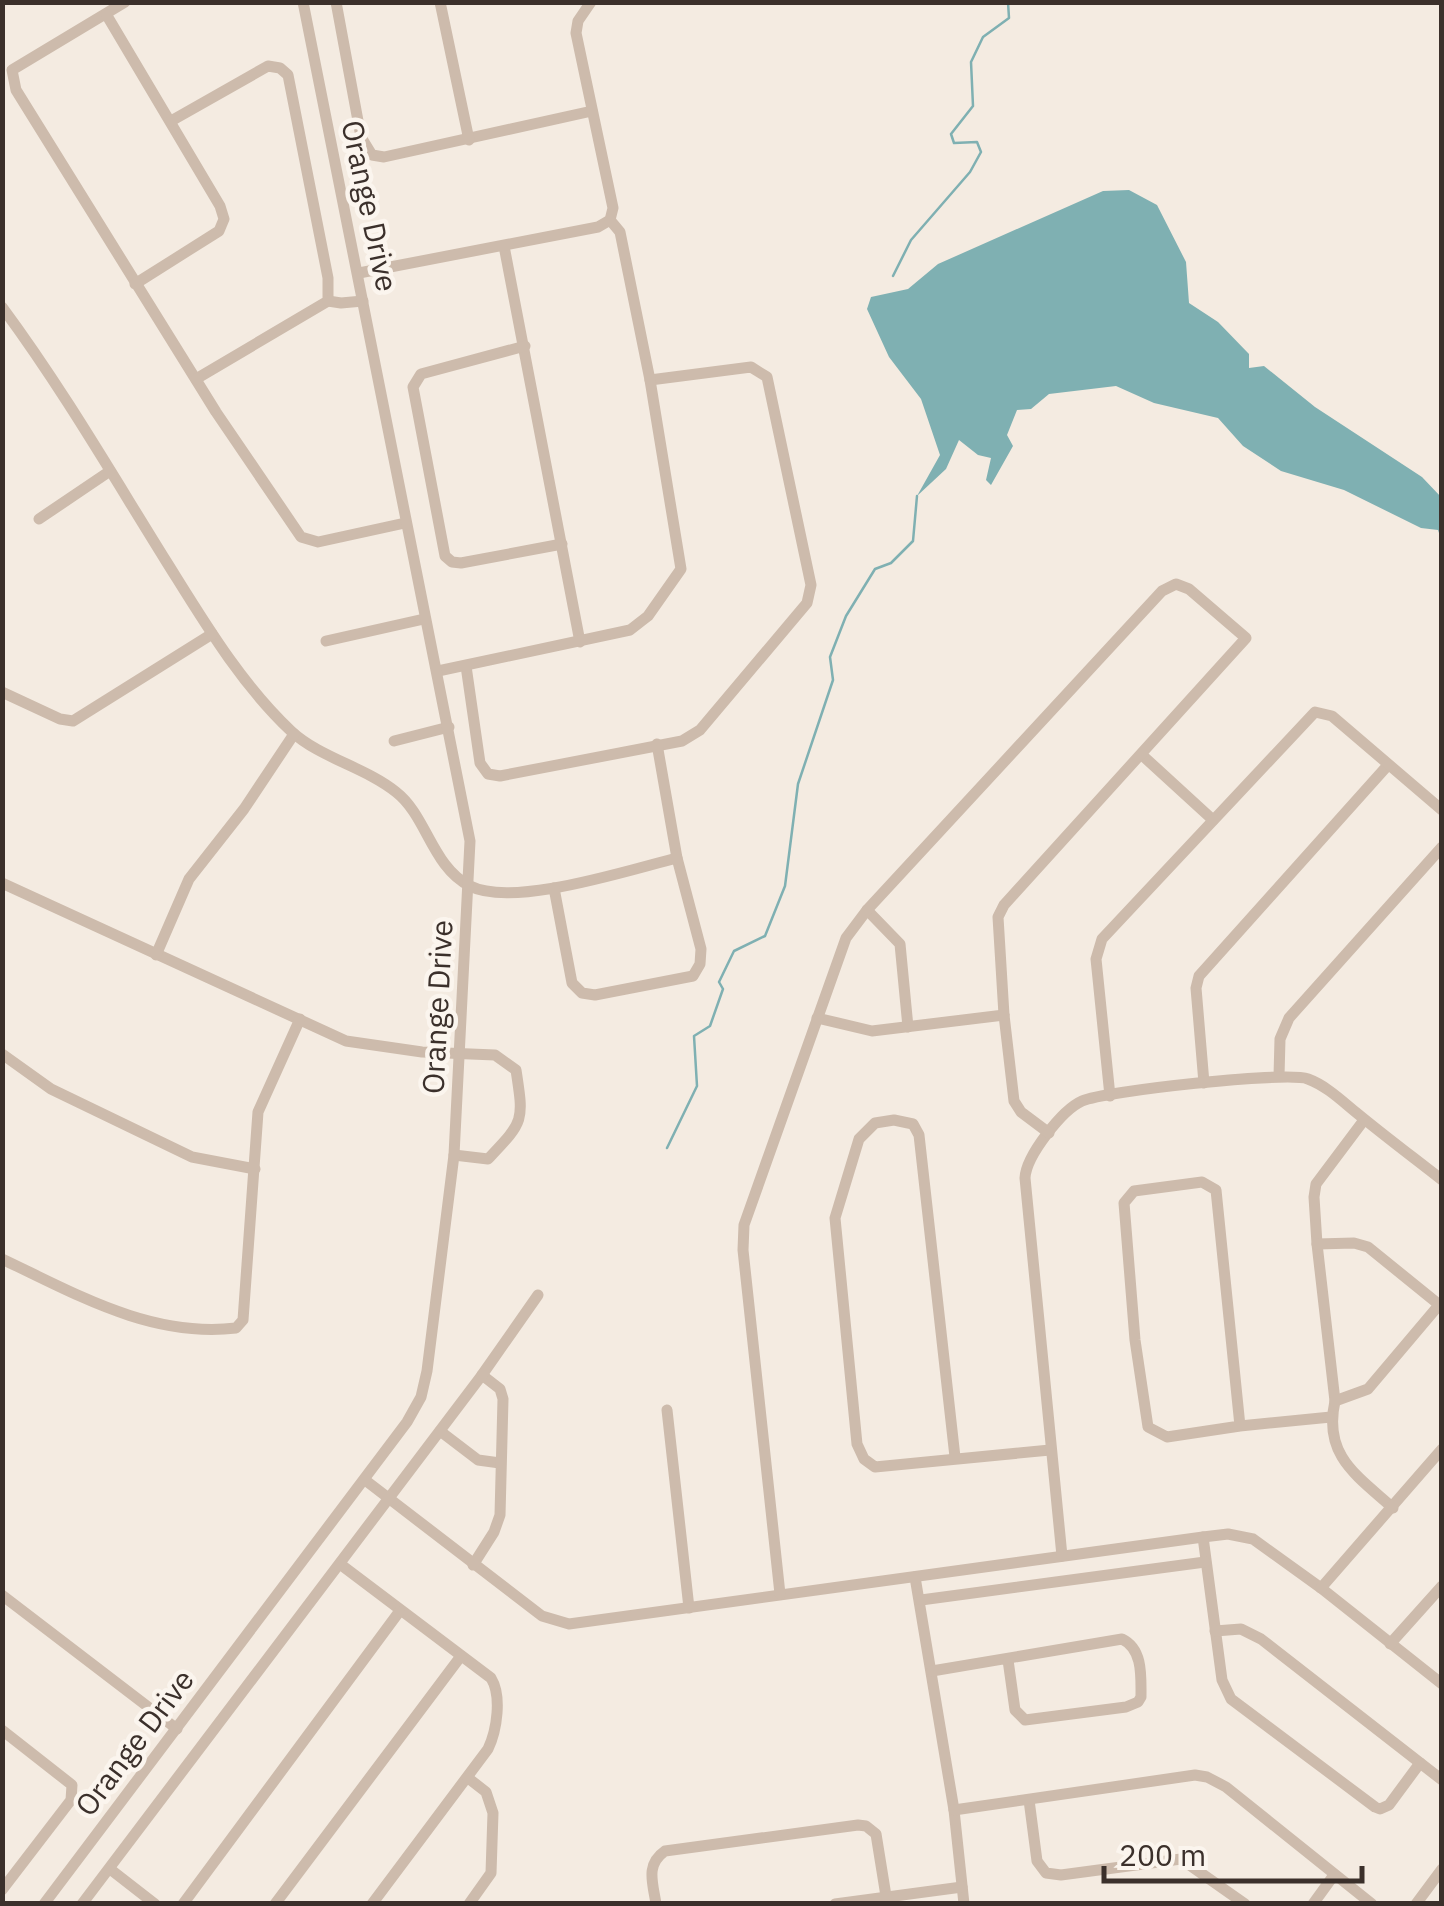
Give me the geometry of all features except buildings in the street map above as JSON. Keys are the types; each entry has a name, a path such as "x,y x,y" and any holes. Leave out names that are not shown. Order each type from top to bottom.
{"street":[{"path":"125,2 12,70 12,80 196,379 301,537 318,542 405,523"},
{"name":"Orange Drive","path":"44,1904 365,1480 421,1397 428,1372 454,1155 470,886 468,821 424,619 303,2"},
{"path":"336,2 362,137 372,155 469,140 592,111"},
{"path":"440,2 469,140"},
{"path":"359,273 598,227 610,220 613,208 576,32 578,21 591,2"},
{"path":"106,14 220,206 224,219 219,231 136,284"},
{"path":"171,121 268,66 280,68 288,76 328,278 328,301"},
{"path":"438,671 630,630 648,616 681,568 650,380 620,232 610,220"},
{"path":"504,246 580,642"},
{"path":"196,379 328,301 363,301"},
{"path":"2,307 52,376 212,634 263,701 294,734 393,789 409,806 443,861 470,886 504,894 554,888 677,858"},
{"path":"525,346 421,374 413,388 445,556 452,562 461,562 562,544"},
{"path":"466,666 480,762 488,774 500,776 682,740 700,730 806,604 810,585 766,378 750,366 650,380"},
{"path":"39,519 110,471"},
{"path":"780,1594 743,1238 754,1191 846,938 866,910 1162,591 1176,584 1189,590 1246,638 1000,911 997,932 1016,1107 1049,1133"},
{"path":"326,641 424,619"},
{"path":"2,692 60,719 73,721 212,634"},
{"path":"1110,1096 1096,959 1102,939 1315,712 1332,716 1442,810"},
{"path":"394,741 449,727"},
{"path":"156,954 189,879 244,809 294,734"},
{"path":"554,888 572,983 582,993 693,976 700,964 701,949 677,858 657,744"},
{"path":"1142,755 1213,820"},
{"path":"1204,1083 1196,988 1200,976 1388,766"},
{"path":"1279,1076 1280,1039 1289,1018 1442,846"},
{"path":"2,884 346,1041 367,1046 494,1055 516,1070 522,1114 514,1131 488,1159 454,1155"},
{"path":"866,910 900,944 908,1027"},
{"path":"817,1018 867,1030 1004,1015"},
{"path":"2,1260 126,1316 218,1330 236,1328 243,1320 260,1104 300,1019"},
{"path":"2,1054 51,1088 192,1156 255,1169"},
{"path":"1062,1556 1024,1178 1030,1156 1079,1102 1204,1083 1302,1077 1317,1083 1442,1180"},
{"path":"955,1457 919,1135 913,1124 894,1120 875,1123 859,1138 835,1218 858,1444 864,1459 876,1467 1050,1450"},
{"path":"1364,1120 1316,1184 1317,1244 1335,1400 1331,1417 1340,1458 1393,1508"},
{"path":"1240,1426 1216,1190 1202,1182 1134,1192 1124,1203 1135,1340 1148,1427 1167,1438 1331,1417"},
{"path":"1317,1244 1354,1242 1368,1247 1440,1306 1372,1386 1335,1400"},
{"path":"82,1904 538,1296"},
{"path":"473,1565 499,1521 504,1400 500,1389 482,1375"},
{"path":"667,1410 690,1608"},
{"path":"440,1431 478,1460 500,1463"},
{"path":"1321,1588 1442,1450"},
{"path":"365,1480 473,1565 558,1624 1228,1534 1253,1539 1442,1684"},
{"path":"1204,1536 1222,1680 1231,1699 1374,1807 1389,1805 1420,1764"},
{"path":"921,1600 1206,1562"},
{"path":"340,1564 490,1678 496,1690 492,1740 468,1778 372,1904"},
{"path":"916,1576 954,1810 964,1904"},
{"path":"1390,1644 1442,1586"},
{"path":"2,1595 177,1729"},
{"path":"183,1904 399,1612"},
{"path":"1215,1631 1242,1629 1261,1638 1442,1780"},
{"path":"932,1671 1122,1640 1138,1652 1141,1696 1138,1702 1126,1707 1025,1720 1015,1710 1008,1660"},
{"path":"275,1904 460,1656"},
{"path":"2,1730 72,1785 71,1800 2,1890"},
{"path":"954,1810 1195,1775 1207,1777 1372,1904"},
{"path":"468,1778 486,1792 493,1813 491,1874 469,1904"},
{"path":"1029,1800 1037,1861 1046,1872 1061,1875 1181,1859 1245,1904"},
{"path":"656,1904 650,1870 656,1858 665,1852 858,1825 876,1834 886,1896"},
{"path":"110,1869 155,1904"},
{"path":"1416,1904 1442,1869"},
{"path":"1313,1904 1334,1875"},
{"path":"835,1904 962,1887"}],"water":[{"path":"1129,190 1157,205 1186,262 1189,303 1218,322 1249,354 1249,368 1264,366 1315,407 1422,477 1441,497 1441,539 1438,530 1421,528 1344,490 1281,471 1243,446 1218,418 1154,403 1116,386 1049,394 1031,409 1017,410 1007,435 1013,446 991,485 986,480 991,458 978,455 959,440 946,469 917,496 940,455 921,399 889,357 867,309 871,297 908,289 938,264 1103,191"}],"waterway":[{"path":"893,276 911,240 970,172 981,152 977,142 954,143 951,134 973,106 971,62 983,37 1009,18 1008,2"},
{"path":"667,1148 697,1086 694,1036 710,1026 723,989 719,982 734,951 765,936 785,886 798,784 833,680 830,657 846,616 875,569 891,563 913,541 917,496"}]}
